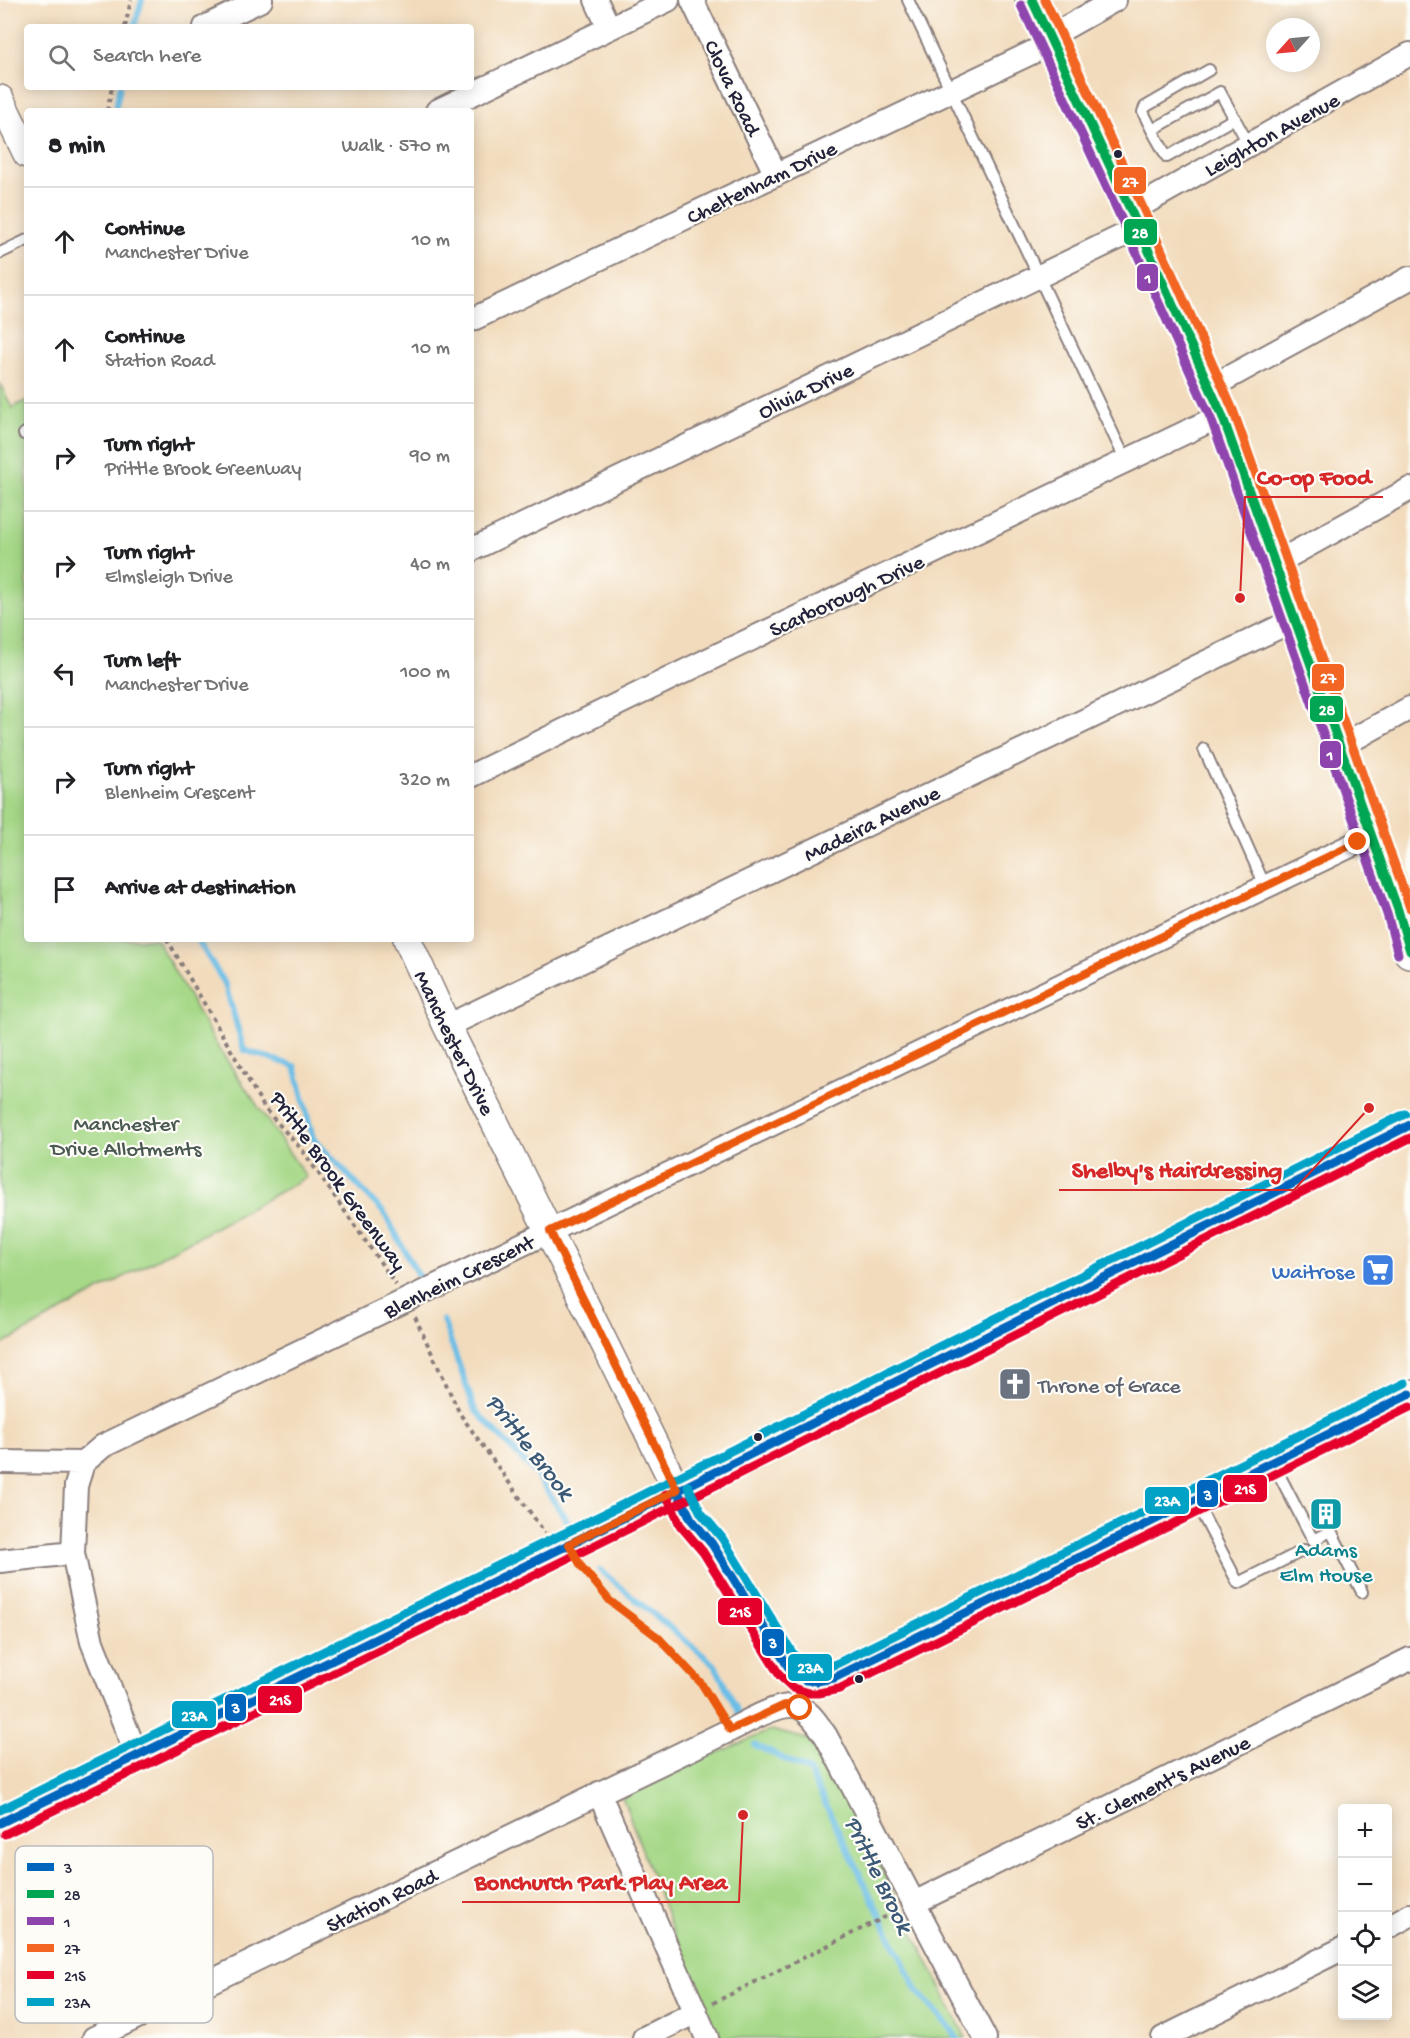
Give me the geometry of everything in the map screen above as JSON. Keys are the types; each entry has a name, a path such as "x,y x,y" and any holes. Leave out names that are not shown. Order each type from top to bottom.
{"main road":[{"path":"1032,0 1135,220 1216,401 1296,619 1398,910 1410,951"}],"street":[{"path":"210,24 261,0"},
{"path":"596,0 609,28"},
{"path":"443,108 668,0"},
{"name":"Clova Road","path":"692,0 776,175"},
{"name":"Cheltenham Drive","path":"474,319 950,91 1050,40 1114,0"},
{"name":"Leighton Avenue","path":"1135,220 1249,145 1410,54"},
{"path":"0,99 24,148"},
{"name":"Olivia Drive","path":"474,549 1038,277 1135,220"},
{"name":"Scarborough Drive","path":"474,775 720,654 1126,461 1410,278"},
{"path":"1276,563 1410,489"},
{"name":"Madeira Avenue","path":"447,1026 1296,619"},
{"path":"1339,747 1410,708"},
{"name":"Blenheim Crescent","path":"82,1463 104,1446 1371,836"},
{"name":"Manchester Drive","path":"408,942 447,1026 677,1490 684,1509 695,1529 712,1545 793,1674 804,1681 817,1683 834,1678 1195,1499"},
{"path":"0,1823 569,1544 1410,1125"},
{"path":"1195,1499 1410,1394"},
{"path":"0,1462 82,1463 76,1485 73,1553 92,1642 137,1756"},
{"path":"0,1561 73,1553"},
{"name":"St. Clement's Avenue","path":"907,1906 1410,1659"},
{"name":"Station Road","path":"213,1980 785,1705 800,1708 815,1721 826,1736 907,1906"},
{"path":"599,1793 699,2010 707,2038"},
{"path":"907,1906 985,2038"},
{"path":"1392,1925 1410,1915"},
{"path":"1163,2038 1338,1951"},
{"path":"644,2038 699,2010"},
{"name":"Station Road","path":"94,2038 125,2023"}],"lane":[{"path":"908,0 1126,461"},
{"path":"1209,70 1145,107 1143,112 1152,130 1167,157 1235,118"},
{"path":"1152,130 1220,92 1249,145"},
{"path":"0,253 24,241"},
{"path":"1204,749 1265,886"},
{"path":"1271,1461 1313,1540 1331,1531 1362,1592"},
{"path":"1195,1499 1238,1583 1304,1550"}],"path":[{"path":"126,24 131,0"},
{"path":"108,108 111,90"},
{"name":"Prittle Brook Greenway","path":"169,942 265,1109 303,1151 407,1301 459,1414 547,1536 561,1529 569,1544"},
{"path":"569,1544 581,1566 610,1601 659,1638 701,1683 730,1730"},
{"path":"699,2010 907,1906"}],"green space":[{"name":"Manchester Drive Allotments","path":"0,383 12,408 24,402 24,942 158,942 219,1049 306,1177 0,1346"},
{"path":"771,1730 818,1742 966,2038 717,2038 702,2008 621,1794"}],"waterway":[{"name":"Prittle Brook","path":"135,24 142,0"},
{"name":"Prittle Brook","path":"116,108 119,90"},
{"name":"Prittle Brook","path":"199,942 225,984 244,1050 295,1066 313,1138 385,1214 421,1281"},
{"name":"Prittle Brook","path":"443,1320 475,1410 535,1473 570,1525"},
{"name":"Prittle Brook","path":"600,1570 715,1665 739,1714"},
{"name":"Prittle Brook","path":"755,1745 809,1771 918,1992 957,2038"}],"transit line":[{"name":"28","path":"1032,0 1131,211 1222,415 1398,910 1410,951"},
{"name":"27","path":"1045,0 1142,206 1233,410 1410,908"},
{"name":"1","path":"1021,5 1120,216 1211,419 1387,914 1398,954"},
{"name":"23A","path":"0,1810 618,1507 1405,1114"},
{"name":"3","path":"0,1823 623,1518 1410,1125"},
{"name":"21S","path":"5,1834 628,1529 1410,1138"},
{"name":"23A","path":"688,1486 701,1513 722,1538 793,1654 809,1667 824,1668 1405,1383"},
{"name":"3","path":"677,1490 691,1519 712,1544 789,1668 805,1680 817,1681 834,1678 1410,1394"},
{"name":"21S","path":"666,1494 680,1525 703,1552 780,1676 793,1688 808,1693 819,1693 839,1689 1410,1407"}],"place":[{"name":"Co-op Food","path":"1240,598"},
{"name":"Shelby's Hairdressing","path":"1369,1108"},
{"name":"Waitrose","path":"1378,1270"},
{"name":"Throne of Grace","path":"1015,1384"},
{"name":"Adams Elm House","path":"1326,1514"},
{"name":"Bonchurch Park Play Area","path":"743,1815"}],"route":[{"path":"800,1708 785,1705 730,1730 701,1683 659,1638 610,1601 581,1566 569,1544 677,1490 550,1231 1358,842"}]}
